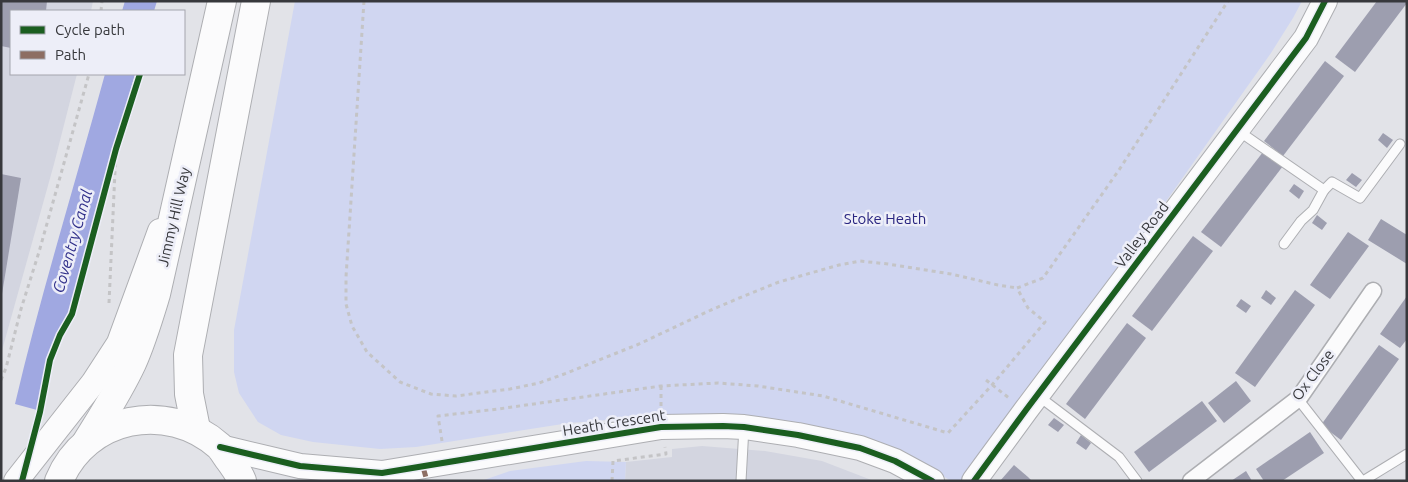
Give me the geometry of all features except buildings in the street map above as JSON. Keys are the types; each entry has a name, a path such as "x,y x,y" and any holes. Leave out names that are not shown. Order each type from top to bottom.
{"highway":[{"name":"Jimmy Hill Way","path":"92,433 120,388 132,363 143,336 156,294 222,1"},
{"path":"196,429 189,394 188,355 256,1"},
{"path":"59,477 92,433 115,425 146,419 172,421 196,429 220,447 242,481"}],"street":[{"name":"Valley Road","path":"974,481 1031,402 1306,38 1325,1"},
{"path":"16,481 93,383 119,342 158,236 200,104"},
{"name":"Ox Close","path":"1192,481 1298,399 1373,291"},
{"name":"Heath Crescent","path":"220,447 300,466 376,477 444,463 661,427 744,427 798,435 860,448 895,461 932,481"}],"lane":[{"path":"1237,130 1324,190"},
{"path":"1284,244 1301,221 1313,210 1324,190 1332,182 1360,198 1400,144"},
{"path":"1298,399 1362,481 1407,454"},
{"path":"1031,402 1120,457 1137,481"},
{"path":"741,481 744,427"}],"path":[{"path":"364,1 346,304 352,326 367,352 400,382 431,394 456,396 539,383 639,344 711,310 779,282 839,265 860,261 951,274 1017,288 1043,278 1120,170 1228,1"},
{"path":"1,380 89,75"},
{"path":"108,176 119,139"},
{"path":"108,312 116,149"},
{"path":"444,463 438,416 661,386 718,383 758,386 823,396 948,433 992,385 1045,322 1028,308 1017,288"},
{"path":"986,380 992,385 1031,402"}],"shaded area":[{"path":"1,1 93,1 91,10 10,10 10,75 77,75 1,354"},
{"path":"702,446 765,451 822,461 874,481 625,481 626,462 672,457 672,449"}],"green space":[{"name":"Stoke Heath","path":"295,1 1302,1 1271,53 1031,392 964,481 951,481 863,438 797,423 660,416 569,423 416,447 380,449 313,442 281,435 258,422 239,393 234,372 234,330"},
{"path":"586,461 626,462 625,481 481,481 510,471"}],"water":[{"path":"125,1 157,1 154,10 122,10"},
{"name":"Coventry Canal","path":"105,75 135,75 68,315 51,349 37,410 15,404 47,280"}],"marked path":[{"path":"423,467 427,481"}],"cycle path":[{"path":"974,481 1306,38 1325,1"},
{"path":"22,481 40,412 50,360 60,335 72,314 116,149 140,75"},
{"path":"220,447 300,466 382,473 661,427 744,427 798,435 860,448 895,461 932,481"}]}
